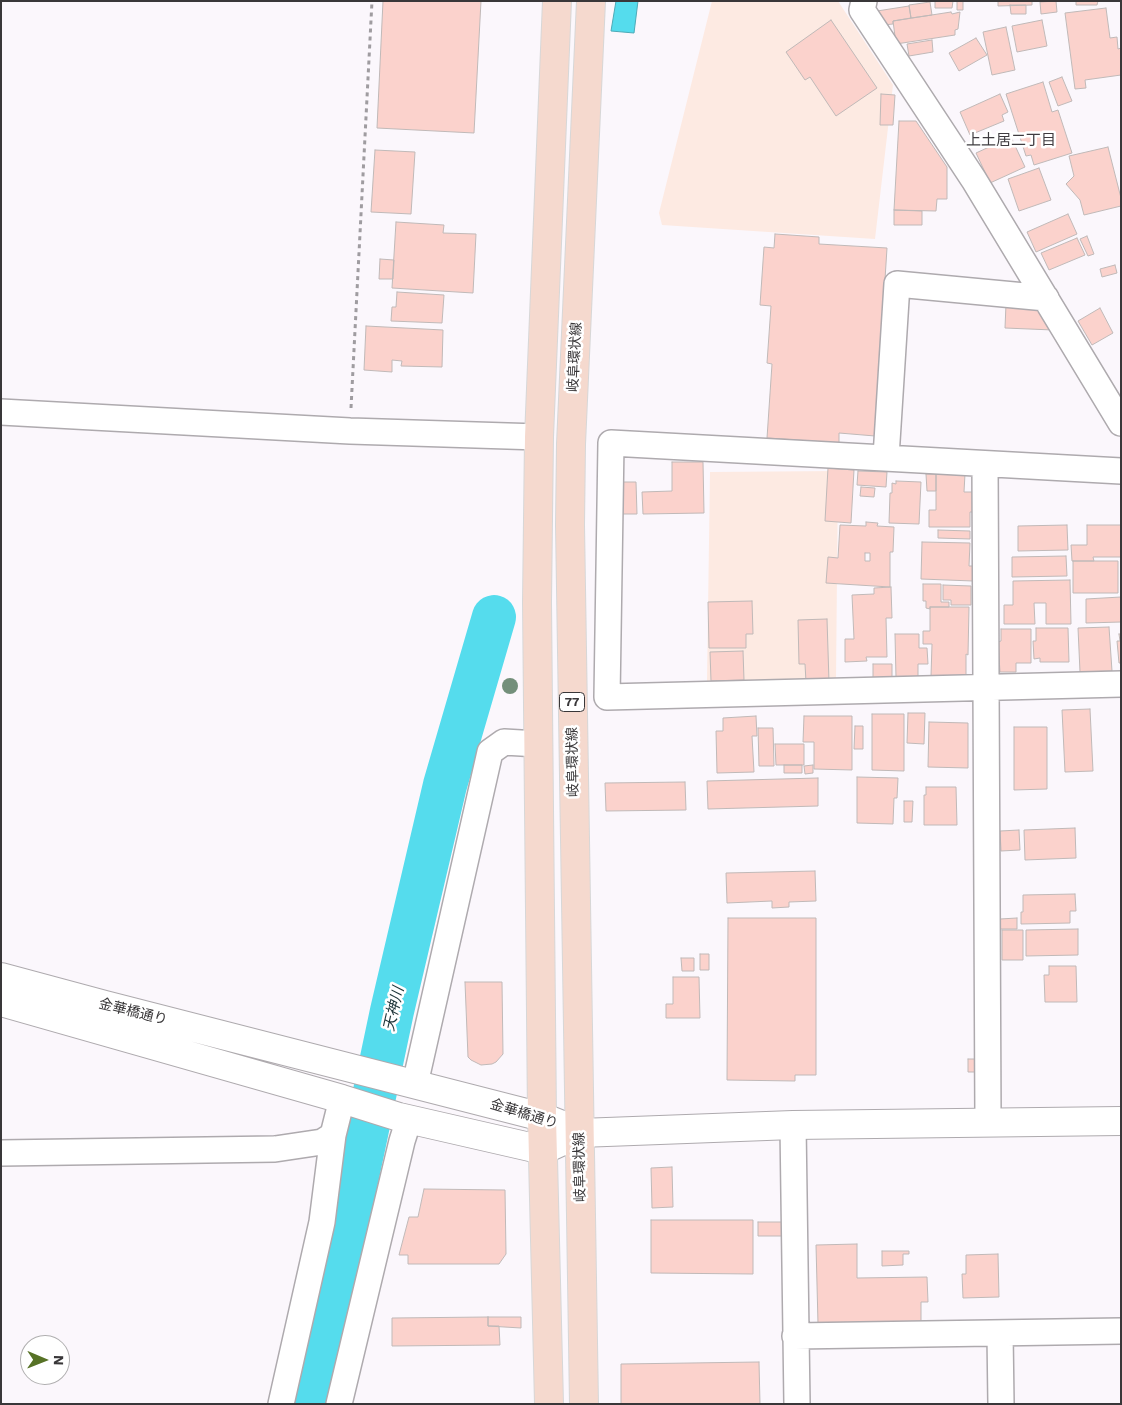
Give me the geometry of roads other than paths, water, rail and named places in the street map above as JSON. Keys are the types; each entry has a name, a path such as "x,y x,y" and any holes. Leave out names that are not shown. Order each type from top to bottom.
{"main road":[{"path":"549,1404 542,1117 537,602 539,438 557,1"},
{"name":"岐阜環状線","path":"584,1404 570,498 591,1"}],"street":[{"path":"864,1 862,10 974,180 1121,423"},
{"path":"886,457 897,284 1046,298"},
{"path":"1,412 350,431 539,438"},
{"path":"1121,471 611,443 607,696 1121,684"},
{"path":"985,464 988,1121"},
{"path":"412,1084 490,752 504,742 538,744"},
{"name":"金華橋通り","path":"1,977 542,1117 580,1133"},
{"name":"金華橋通り","path":"1,1002 404,1118 543,1150 580,1133"},
{"path":"281,1404 322,1222 334,1134 348,1101"},
{"path":"339,1404 402,1141 404,1118"},
{"path":"580,1133 793,1125 1121,1120"},
{"path":"793,1125 797,1404"},
{"path":"1,1153 275,1149 322,1142 334,1134"},
{"path":"795,1336 1121,1331"},
{"path":"1000,1333 1001,1404"}],"water":[{"path":"616,1 638,1 634,33 611,31"}],"waterway":[{"name":"天神川","path":"304,1404 445,785 494,617"}],"district":[{"name":"上土居二丁目","path":"1011,141"}]}
